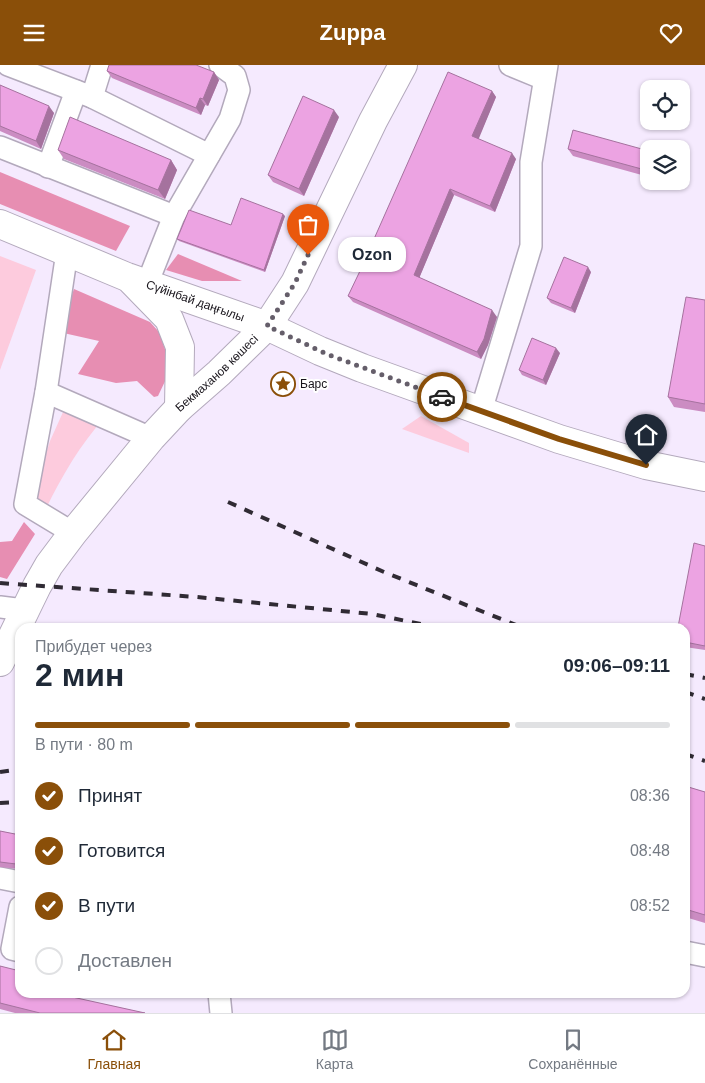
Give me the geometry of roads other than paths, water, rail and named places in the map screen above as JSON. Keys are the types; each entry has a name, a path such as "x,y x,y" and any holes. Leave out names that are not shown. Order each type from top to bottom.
{"main road":[{"name":"Бекмаханов көшесі","path":"0,661 12,609 151,438 179,408 219,373 267,326 295,283 372,121 403,65"},
{"name":"Сүйінбай даңғылы","path":"0,224 137,280 267,326 362,368 480,411 559,439 646,465 705,477"},
{"path":"137,280 169,319 180,347 179,408"}],"lane":[{"path":"8,65 84,94 209,155"},
{"path":"48,167 84,94 102,65"},
{"path":"137,280 230,119 239,90 235,76 220,65"},
{"path":"480,411 531,246 531,162 545,72 510,65"},
{"path":"0,147 174,216"},
{"path":"66,252 46,392 24,504 74,533"},
{"path":"46,392 151,438"},
{"path":"0,878 15,881"},
{"path":"15,933 12,949 15,950"},
{"path":"690,953 705,957"},
{"path":"220,998 221,1013"}],"railway":[{"path":"228,502 384,572 511,623"},
{"path":"0,583 197,597 372,614 416,623"},
{"path":"690,675 705,678"},
{"path":"690,694 705,699"},
{"path":"690,756 705,761"},
{"path":"0,772 15,770"},
{"path":"0,803 15,802"}],"place":[{"name":"Ozon","path":"308,255"},
{"name":"Барс","path":"283,384"}]}
